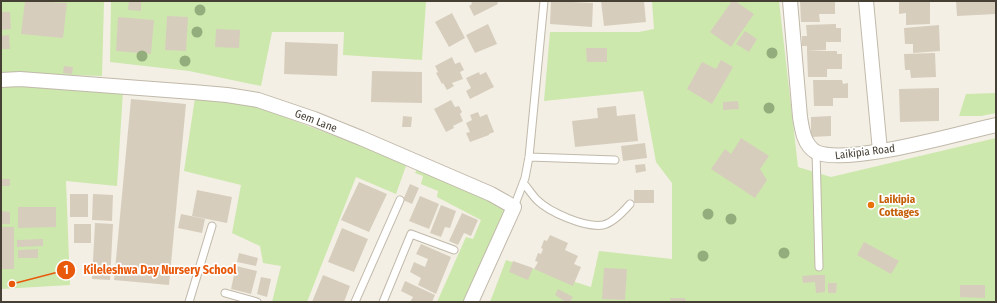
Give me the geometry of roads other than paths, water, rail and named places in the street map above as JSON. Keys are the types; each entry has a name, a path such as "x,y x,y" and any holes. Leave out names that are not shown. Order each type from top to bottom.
{"street":[{"path":"790,1 800,117 803,134 808,146 816,152"},
{"path":"866,1 880,150"},
{"name":"Gem Lane","path":"1,80 20,79 193,92 258,100 314,119 368,141 491,194 514,207"},
{"name":"Laikipia Road","path":"816,152 829,156 858,154 907,146 996,125"},
{"path":"471,302 514,207"}],"lane":[{"path":"514,207 523,183 529,157 544,1"},
{"path":"816,152 819,266"},
{"path":"529,157 615,160"},
{"path":"523,183 538,201 552,210 568,218 591,225 603,225 614,219 630,204"},
{"path":"355,302 400,200"},
{"path":"189,302 212,226"},
{"path":"383,302 412,234 454,250"},
{"path":"225,293 258,302"}],"place":[{"name":"Laikipia Cottages","path":"871,205"},
{"name":"Kileleshwa Day Nursery School","path":"12,284"}]}
